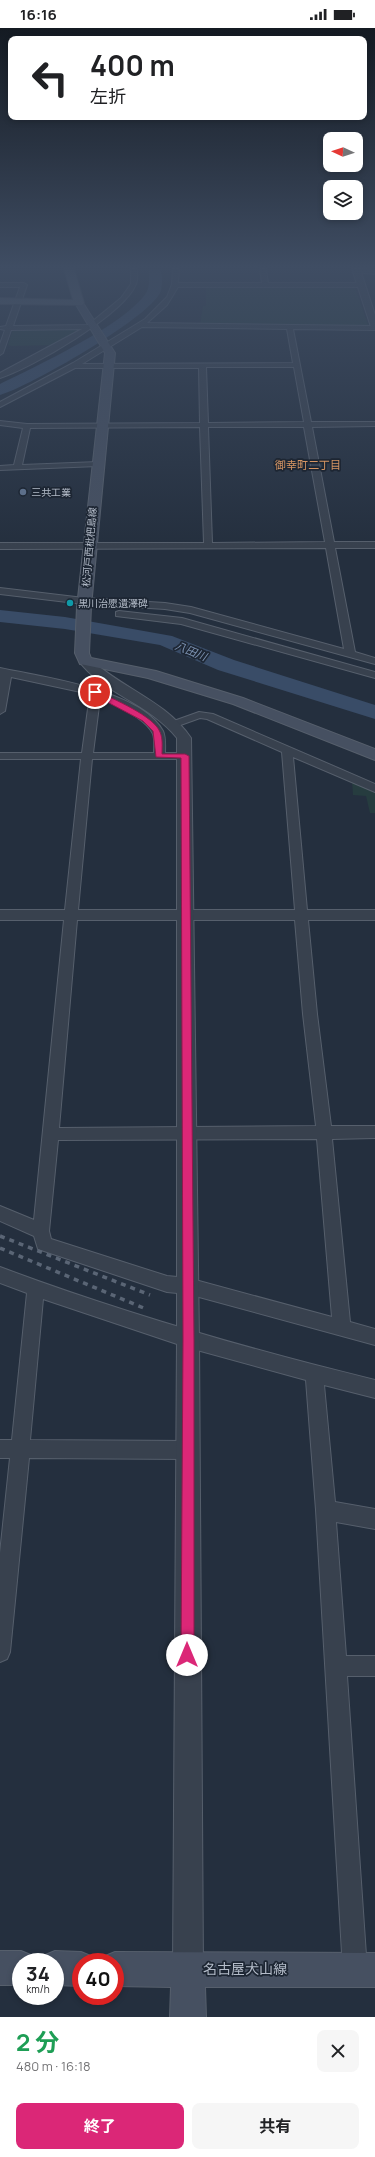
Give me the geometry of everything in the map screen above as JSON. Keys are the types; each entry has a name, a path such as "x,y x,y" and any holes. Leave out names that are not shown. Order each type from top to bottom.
{"main road":[{"name":"松河戸西枇杷島線","path":"84,657 84,604 109,362"},
{"path":"84,657 151,674 238,700 375,755"},
{"path":"0,1968 12,1968"},
{"name":"名古屋犬山線","path":"124,1969 365,1970"},
{"path":"188,1969 188,2017"}],"street":[{"path":"0,376 28,362"},
{"path":"0,405 83,362"},
{"path":"295,362 350,654"},
{"path":"7,365 21,366"},
{"path":"202,365 208,545"},
{"path":"77,366 296,365"},
{"path":"0,423 27,426 375,424"},
{"path":"18,467 27,426"},
{"path":"0,468 98,464"},
{"path":"0,546 375,545"},
{"path":"0,591 84,604 165,606 191,610 375,661"},
{"path":"119,614 182,621 375,675"},
{"path":"84,657 96,674 157,710 175,724 184,738 188,1134 188,1969"},
{"path":"0,711 4,671 95,692 146,720 157,731 159,739 158,756"},
{"path":"95,692 86,755 52,1134 41,1231 44,1244 167,1284 188,1286 375,1337"},
{"path":"175,724 199,715 208,716 287,748 375,788"},
{"path":"287,748 310,1014 324,1132 342,1329"},
{"path":"0,756 185,756"},
{"path":"0,915 375,915"},
{"path":"52,1134 375,1132"},
{"path":"0,1213 41,1231"},
{"path":"0,1275 36,1289 188,1340 375,1389"},
{"path":"0,1652 36,1289"},
{"path":"314,1374 326,1510 336,1666 365,1970"},
{"path":"0,1449 187,1450"},
{"path":"326,1510 375,1519"},
{"path":"336,1666 375,1666"}],"green space":[{"path":"352,781 375,790 375,813 370,813 366,796 353,795"}],"waterway":[{"path":"0,390 54,362"},
{"name":"八田川","path":"0,616 65,623 165,640 226,665 375,712"}],"railway":[{"path":"0,1236 150,1295"},
{"path":"0,1248 146,1309"}],"place":[{"name":"三共工業","path":"23,492"},
{"name":"黒川治愿遺澤碑","path":"70,603"}],"district":[{"name":"御幸町二丁目","path":"308,465"}],"route":[{"path":"95,692 135,713 146,720 157,731 159,739 158,756 185,756 185,915 188,1134 187,1655"}]}
